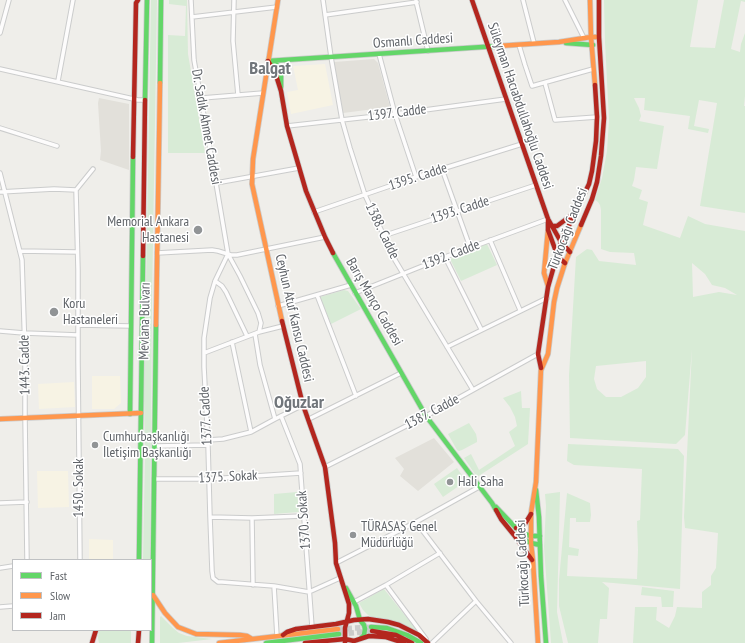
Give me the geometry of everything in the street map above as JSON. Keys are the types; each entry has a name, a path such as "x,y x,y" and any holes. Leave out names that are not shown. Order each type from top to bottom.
{"main road":[{"name":"Mevlana Bulvarı","path":"130,414 134,99 136,3 138,0"},
{"name":"Mevlana Bulvarı","path":"140,559 147,0"},
{"name":"Mevlana Bulvarı","path":"152,643 161,0"},
{"name":"Ceyhun Atuf Kansu Caddesi","path":"278,0 253,158 252,176 254,192 283,326 303,405 325,467 336,562 349,604 349,612 345,628 345,641"},
{"name":"Süleyman Hacıabdullahoğlu Caddesi","path":"472,0 548,219 561,242 570,252"},
{"path":"590,1 591,36 599,37 599,0"},
{"name":"Osmanlı Caddesi","path":"268,61 534,44 559,42 591,36"},
{"name":"Türkocağı Caddesi","path":"538,643 531,543 531,513 536,482 541,370 538,354 548,288 561,242 584,196 592,171 596,141 597,117 591,36"},
{"name":"Türkocağı Caddesi","path":"541,370 548,354 557,288 565,263 592,199 597,182 604,118 599,37"},
{"name":"Osmanlı Caddesi","path":"559,42 600,45"},
{"name":"Barış Manço Caddesi","path":"268,61 277,65 281,74 281,91 293,150 314,212 325,238 350,285 364,306 426,416 492,503 516,528 531,536"},
{"path":"584,196 592,199"},
{"path":"553,226 561,224 577,211"},
{"name":"Süleyman Hacıabdullahoğlu Caddesi","path":"548,219 548,230 558,257"},
{"path":"548,230 544,273 548,288"},
{"path":"558,257 565,263"},
{"path":"0,419 141,413"},
{"name":"Türkocağı Caddesi","path":"536,482 546,643"},
{"name":"Barış Manço Caddesi","path":"492,503 501,519 533,562"},
{"path":"516,528 523,526 531,513"},
{"name":"Barış Manço Caddesi","path":"514,535 531,543 540,545"},
{"path":"531,536 540,536"},
{"name":"Ceyhun Atuf Kansu Caddesi","path":"340,578 354,602 360,620 364,625 364,635 358,642"},
{"path":"153,594 172,621 178,627 187,632 196,634 240,635 247,636 252,639"},
{"path":"283,635 292,631 347,621 378,620 399,625 419,635 430,643"},
{"path":"412,643 396,635 372,629 387,628 396,630 421,643"},
{"path":"219,643 338,629"},
{"path":"94,641 96,631"},
{"path":"138,631 138,643"},
{"path":"266,643 339,634"},
{"path":"305,643 354,640 358,642 369,636 376,636 386,637 404,643"},
{"path":"282,641 292,643"}],"street":[{"path":"0,33 9,0"},
{"path":"58,82 73,0"},
{"name":"Dr. Sadık Ahmet Caddesi","path":"191,0 194,60 202,98 228,254 258,313 261,323 259,332"},
{"path":"234,0 233,46 238,95"},
{"name":"1388. Cadde","path":"323,0 342,120 365,195 383,236 403,273 473,390"},
{"path":"523,0 534,44"},
{"path":"566,0 584,38"},
{"path":"325,15 416,1 428,50"},
{"path":"192,17 277,7"},
{"path":"519,44 532,86 593,69"},
{"path":"379,54 395,114 416,177"},
{"path":"0,69 134,99 145,100"},
{"path":"545,83 555,120 597,117"},
{"path":"202,98 263,93"},
{"name":"1397. Cadde","path":"288,126 395,114 506,99"},
{"path":"0,128 57,146"},
{"name":"1395. Cadde","path":"314,212 416,177 522,144"},
{"path":"216,182 299,168"},
{"path":"0,192 54,189 76,190 93,169"},
{"path":"442,169 470,247"},
{"name":"1443. Cadde","path":"0,173 22,260 28,559"},
{"name":"1393. Cadde","path":"383,236 536,185"},
{"name":"1450. Sokak","path":"76,190 80,559"},
{"name":"1392. Cadde","path":"355,293 470,247 548,219"},
{"path":"157,253 212,250 234,255 325,238"},
{"path":"490,240 520,310"},
{"path":"20,251 77,252"},
{"name":"1377. Cadde","path":"228,254 215,282 210,298 206,318 204,353 212,571 216,580 253,585"},
{"path":"445,257 481,329"},
{"path":"215,282 222,286 226,292 247,336"},
{"path":"278,306 350,285"},
{"path":"317,295 356,396"},
{"path":"447,346 547,298"},
{"path":"78,325 131,326"},
{"path":"204,353 247,336 283,326"},
{"path":"0,331 78,335"},
{"path":"255,334 260,365 275,419"},
{"path":"232,342 251,432"},
{"name":"1387. Cadde","path":"325,467 426,416 538,354"},
{"path":"309,420 401,373"},
{"path":"155,446 208,442 251,432 303,405"},
{"name":"1370. Sokak","path":"281,416 300,464 312,627"},
{"name":"1375. Sokak","path":"154,479 209,479 301,473"},
{"path":"336,562 416,522 479,487"},
{"path":"0,503 27,502"},
{"path":"210,517 252,518 304,516"},
{"path":"252,518 253,585 274,586 309,592 340,578"},
{"path":"416,522 476,602 511,643"},
{"path":"354,602 440,553"},
{"path":"0,568 12,566"},
{"path":"386,585 430,643 476,602"},
{"path":"274,586 277,636"},
{"path":"0,607 12,606"}],"shaded area":[{"path":"374,59 378,63 390,107 343,113 334,62"},
{"path":"325,64 333,105 291,114 287,92 298,90 293,66"},
{"path":"99,98 129,104 129,170 100,160"},
{"path":"92,376 120,376 121,403 114,409 92,409"},
{"path":"74,382 75,407 39,409 38,384"},
{"path":"434,438 454,462 418,491 400,476 404,469 395,458"},
{"path":"37,471 68,471 69,507 38,508"},
{"path":"89,539 113,540 113,559 89,559"}],"green space":[{"path":"151,0 157,0 152,302 150,559 143,559 145,455 144,400"},
{"path":"169,0 187,0 188,54 205,153 168,153 168,35 185,36 186,6 169,4"},
{"path":"604,0 698,0 690,47 715,48 724,0 745,0 745,2 741,1 731,49 740,52 745,33 745,213 700,206 717,103 699,100 694,126 709,129 708,133 688,129 690,116 644,110 645,98 634,98 641,116 639,121 664,126 657,169 636,167 632,186 642,190 639,199 648,202 643,225 680,238 688,216 705,224 745,231 745,643 633,643 635,607 657,607 656,620 669,628 675,616 677,607 702,608 702,592 711,585 711,576 716,568 718,533 685,528 684,517 692,349 685,435 676,444 570,438 569,375 576,257 587,249 592,250 599,261 636,265 634,253 610,252 601,249 601,210 600,205 595,200 602,178 607,151 609,120","holes":["692,263 705,274 712,285 725,288 737,295 719,292 693,297","646,361 646,377 638,388 621,397 606,397 597,389 594,379 596,366"]},
{"path":"487,244 497,265 461,281 450,259"},
{"path":"344,290 348,291 361,309 331,324 320,297"},
{"path":"521,391 522,408 530,408 528,444 477,477 464,458 471,454 479,470 515,446 509,432 517,426 515,417 503,398"},
{"path":"469,423 476,434 477,442 459,451 448,434"},
{"path":"568,444 678,449 684,456 680,589 602,582 609,588 607,619 600,619 598,643 568,643 559,606 559,580 567,493 590,503 591,515 590,522 576,522 576,518 570,518 569,547 579,549 578,556 568,555 567,576 637,579 637,521 640,520 642,469 574,465 567,461"},
{"name":"Hali Saha","path":"457,468 466,481 443,497 434,484"},
{"path":"297,492 299,512 274,514 274,494"},
{"path":"560,492 557,612 563,643 551,643 544,547 546,506 545,494"},
{"path":"642,587 674,591 673,607 662,607 661,597 641,595"},
{"path":"384,589 419,633 373,618 363,610 359,603"},
{"path":"161,616 179,633 187,636 212,639 178,643 160,643"},
{"path":"99,631 131,631 131,643 99,643"}],"tunnel":[{"path":"338,629 371,627"},
{"path":"340,634 372,631"}],"traffic: fast":[{"path":"145,100 147,0"},
{"path":"160,83 161,0"},
{"path":"566,43 593,45"},
{"path":"268,61 498,46"},
{"path":"270,62 277,65 279,69 281,74 281,87"},
{"path":"130,414 133,157"},
{"path":"333,253 426,416 496,510"},
{"path":"139,559 143,256"},
{"path":"152,643 156,325"},
{"path":"536,490 539,517 541,576 546,643"},
{"path":"496,507 516,528 525,534 540,536"},
{"path":"516,536 531,543 540,545"},
{"path":"346,588 356,606 360,620 364,625 364,635 361,638"},
{"path":"371,627 387,628 407,635 421,643"},
{"path":"266,643 339,634"}],"traffic: slow":[{"path":"278,0 253,159 252,184 282,321"},
{"path":"590,0 595,85"},
{"path":"498,46 559,42 599,37"},
{"path":"156,325 160,83"},
{"path":"541,370 548,354 557,288 565,263 581,225"},
{"path":"548,230 544,273 548,286"},
{"path":"538,643 531,543 531,513 536,482 541,368"},
{"path":"0,419 141,413"},
{"path":"153,595 165,613 178,627 196,634 240,635 247,636 252,639"},
{"path":"219,643 338,629"}],"traffic: jam":[{"path":"133,157 136,3 138,0"},
{"path":"472,0 548,219 561,242 570,252"},
{"path":"581,225 592,199 597,182 601,156 604,118 599,37 599,0"},
{"path":"268,61 275,72 281,91 287,126 306,191 333,253"},
{"path":"541,368 538,354 548,287 558,257 561,242 589,184 592,171 596,141 597,117 595,85"},
{"path":"143,256 145,100"},
{"path":"553,226 557,226 576,212"},
{"path":"548,219 548,230 558,257 565,263"},
{"path":"282,321 303,405 325,467 335,543 336,563 349,604 349,613 345,628 345,643"},
{"path":"496,510 501,519 532,560"},
{"path":"516,528 523,527 531,514"},
{"path":"283,635 296,629 368,619 399,625 419,635 428,643"},
{"path":"92,643 96,631"},
{"path":"138,643 139,631"},
{"path":"372,631 396,635 412,643"},
{"path":"305,643 345,639 354,641 369,636 386,637 404,643"}],"place":[{"name":"Memorial Ankara Hastanesi","path":"198,230"},
{"name":"Koru Hastaneleri","path":"54,312"},
{"name":"Cumhurbaşkanlığı İletişim Başkanlığı","path":"95,445"},
{"name":"Hali Saha","path":"450,482"},
{"name":"TÜRASAŞ Genel Müdürlüğü","path":"353,535"}],"district":[{"name":"Balgat","path":"270,69"},
{"name":"Oğuzlar","path":"299,403"}]}
